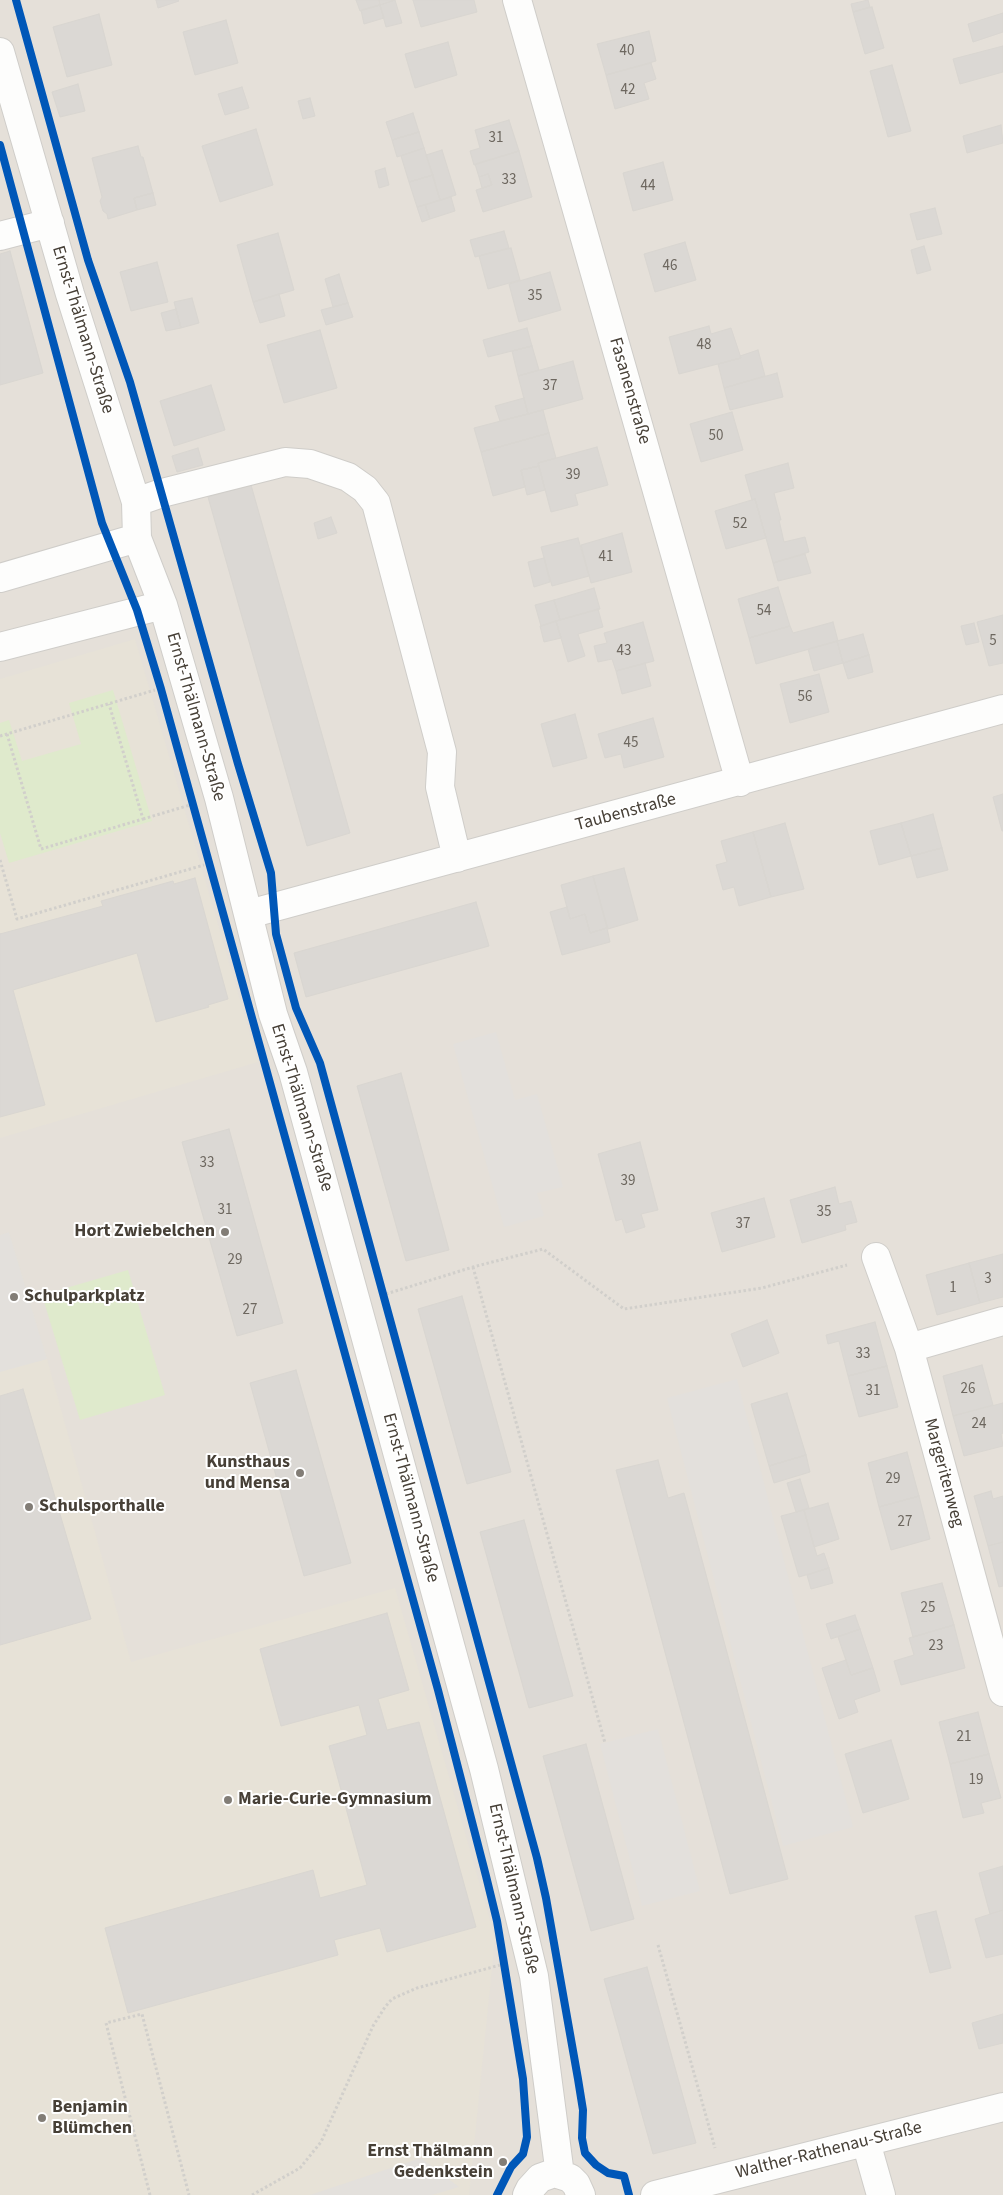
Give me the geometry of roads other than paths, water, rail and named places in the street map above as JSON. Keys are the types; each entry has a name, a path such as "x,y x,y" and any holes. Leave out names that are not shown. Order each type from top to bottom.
{"street":[{"name":"Fasanenstraße","path":"518,0 740,782"},
{"name":"Ernst-Thälmann-Straße","path":"0,52 136,502 137,538 163,605 186,682 249,914 272,1014 293,1072 484,1769 534,1976 560,2175"},
{"path":"0,236 50,222"},
{"path":"136,502 162,493 285,462 310,464 348,477 365,489 376,503 442,752 440,787 457,858"},
{"path":"0,578 137,538"},
{"path":"0,648 163,605"},
{"name":"Taubenstraße","path":"249,914 1003,709"},
{"name":"Margeritenweg","path":"876,1257 909,1348 1003,1692"},
{"path":"909,1348 1003,1321"},
{"name":"Walther-Rathenau-Straße","path":"655,2195 1003,2107"},
{"path":"866,2142 881,2195"},
{"path":"527,2195 540,2178 554,2174 570,2178 576,2184 581,2195"}],"place":[{"name":"Hort Zwiebelchen","path":"225,1232"},
{"name":"Schulparkplatz","path":"14,1297"},
{"name":"Kunsthaus und Mensa","path":"300,1473"},
{"name":"Schulsporthalle","path":"29,1507"},
{"name":"Marie-Curie-Gymnasium","path":"228,1800"},
{"name":"Benjamin Blümchen","path":"42,2118"},
{"name":"Ernst Thälmann Gedenkstein","path":"503,2162"}]}
